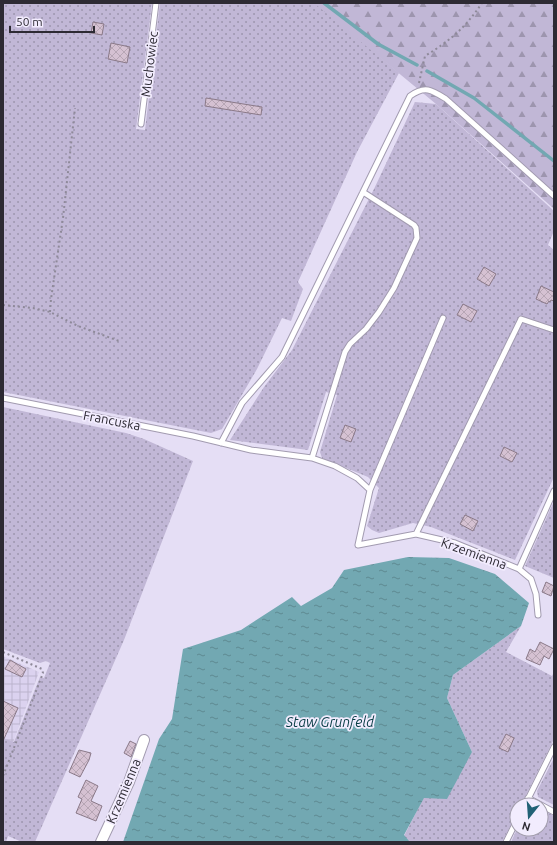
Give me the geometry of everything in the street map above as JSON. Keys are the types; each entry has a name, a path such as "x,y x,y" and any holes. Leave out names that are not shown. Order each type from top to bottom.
{"street":[{"name":"Krzemienna","path":"101,842 129,782 144,740"}],"lane":[{"name":"Muchowiec","path":"141,124 156,3"},
{"path":"221,443 242,403 282,357 410,96 423,89 433,91 446,99 554,196"},
{"path":"363,192 414,225 416,228 417,238 394,288 379,312 366,329 350,344 345,352 312,458 335,466 357,478 370,490 443,318"},
{"path":"416,534 521,319 554,330"},
{"name":"Francuska","path":"3,398 193,436 251,450 312,458"},
{"name":"Krzemienna","path":"370,490 358,545 416,534 455,544 519,569 531,579 536,594 538,615"},
{"path":"519,569 554,491"},
{"path":"529,797 554,747"}],"path":[{"path":"417,91 425,56 445,44 470,21 482,3"},
{"path":"50,312 63,218 75,108"},
{"path":"3,305 33,308 50,312 78,326 119,341"},
{"path":"3,652 42,669 44,673 3,776"}],"shaded area":[{"path":"3,656 39,672 13,743 3,738"}],"green space":[{"path":"3,3 152,3 136,129 145,130 160,3 316,3 399,73 357,152 298,282 303,289 291,321 282,318 257,369 222,429 211,433 3,392"},
{"path":"314,3 554,3 554,209 436,104"},
{"path":"415,102 436,104 554,211 554,231 548,245 554,250 554,477 515,560 431,527 413,523 379,533 367,526 379,488 368,477 322,458 320,452 337,395 326,392 308,450 230,440 264,387 292,350 374,189"},
{"path":"3,407 126,433 144,439 193,461 124,640 35,842 22,842 8,836 6,842 3,842 3,738 14,742 40,677 44,678 50,663 46,661 40,663 3,649"},
{"path":"554,501 554,578 525,566"},
{"path":"521,626 506,652 552,676 554,672 554,739 525,797 509,797 509,828 502,842 410,842 404,836 424,797 472,752 447,698 453,675"},
{"path":"554,758 554,805 549,802 549,797 538,797 537,791"},
{"path":"549,813 554,816 554,842 511,842 513,837 549,837"}],"water":[{"name":"Staw Grunfeld","path":"408,557 449,558 495,574 529,603 521,626 453,675 447,698 472,752 447,799 424,798 404,835 410,842 123,842 159,739 172,719 183,649 241,630 292,597 301,606 332,588 344,570"}],"building":[{"path":"93,22 104,24 102,35 91,33"},
{"path":"111,43 130,47 127,63 108,59"},
{"path":"206,98 262,107 261,115 205,106"},
{"path":"484,267 496,274 489,286 477,279"},
{"path":"541,286 554,292 554,301 551,300 547,304 536,299"},
{"path":"463,304 477,311 471,322 457,315"},
{"path":"345,425 356,429 351,442 340,438"},
{"path":"504,447 517,453 512,462 500,456"},
{"path":"465,515 478,521 473,531 460,524"},
{"path":"546,582 554,586 551,596 542,592"},
{"path":"540,642 554,649 549,659 544,656 540,665 526,659 530,649 535,652"},
{"path":"10,660 26,669 22,677 5,669"},
{"path":"3,701 18,708 3,741"},
{"path":"506,734 514,738 508,752 499,748"},
{"path":"130,741 136,744 131,757 124,753"},
{"path":"79,750 91,753 80,777 69,772"},
{"path":"86,780 98,786 91,801 102,806 96,821 76,813 82,799 78,797"}],"waterway":[{"path":"324,3 378,44 417,65"},
{"path":"427,71 474,98 554,161"}]}
